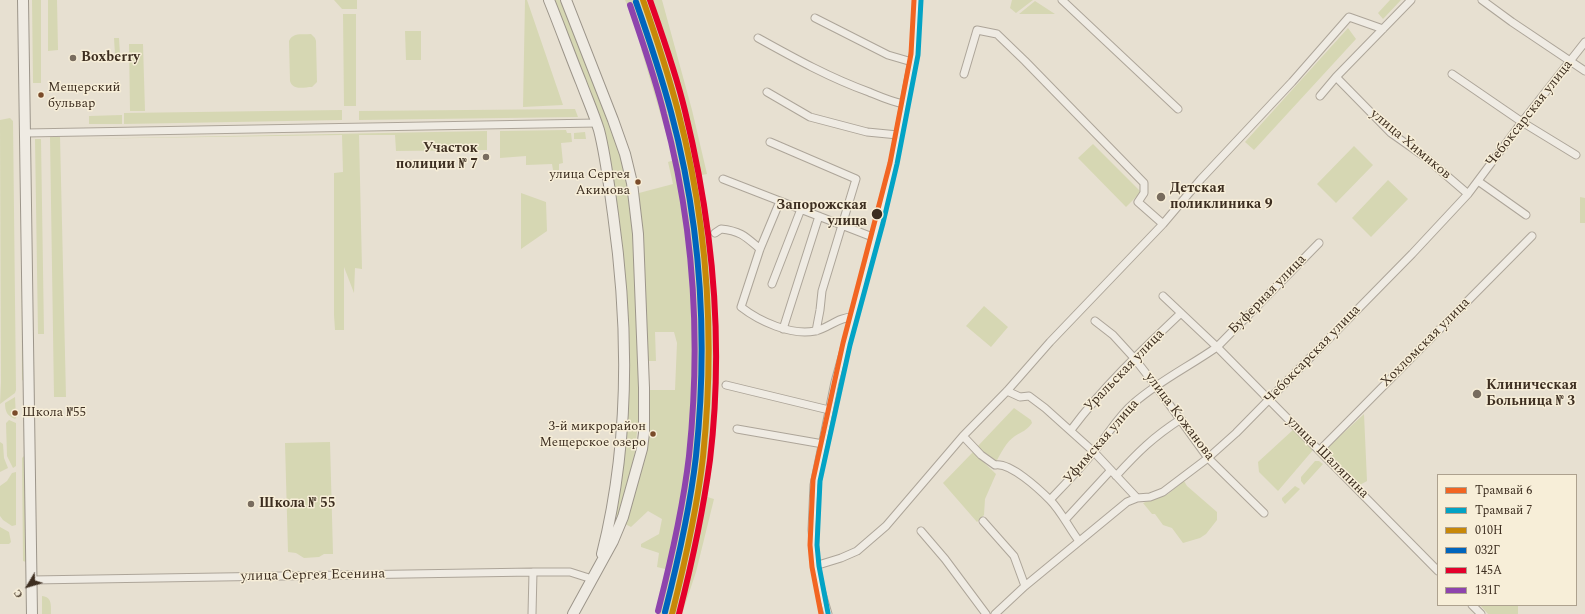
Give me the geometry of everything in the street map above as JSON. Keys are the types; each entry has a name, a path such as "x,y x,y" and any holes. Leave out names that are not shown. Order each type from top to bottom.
{"main road":[{"path":"23,0 32,614"},
{"path":"549,0 597,123 608,176 620,260 624,324 622,447 612,516 600,563"},
{"path":"566,0 625,154 634,192 638,234 644,388 644,433 633,484 622,520 613,541 573,614"},
{"path":"612,516 614,520 622,520"}],"street":[{"path":"828,614 815,567 812,530 814,485 835,382 874,238 898,136 912,62 918,0"},
{"path":"1062,0 1178,109"},
{"path":"1320,96 1336,77 1411,0"},
{"path":"1482,0 1585,71"},
{"path":"815,567 857,551 877,534 963,436 1007,391 1050,342 1163,224 1201,179 1292,82 1349,17 1383,29"},
{"path":"815,18 888,55 912,62"},
{"path":"964,74 977,30 997,34 1144,183 1144,193 1138,202 1163,224"},
{"path":"758,38 808,66 848,85 896,103 904,104"},
{"name":"Чебоксарская улица","path":"995,614 1025,586 1127,502 1138,498 1150,497 1163,492 1208,458 1269,400 1468,194 1585,42"},
{"path":"1452,74 1522,122 1576,155"},
{"name":"улица Химиков","path":"1336,77 1391,133 1425,157 1468,194"},
{"path":"767,92 810,117 867,132 898,136"},
{"path":"26,133 597,123"},
{"path":"770,142 856,179 822,291 816,331"},
{"path":"723,179 874,238"},
{"path":"1478,182 1526,215"},
{"path":"780,201 760,249 741,307 752,316 783,329 802,332 816,331 844,317 853,317"},
{"path":"772,284 801,209"},
{"path":"783,329 819,216"},
{"path":"714,233 721,228 735,230 745,236 760,249"},
{"name":"Хохломская улица","path":"1320,450 1532,236"},
{"name":"Буферная улица","path":"1217,347 1319,243"},
{"name":"улица Шаляпина","path":"1163,296 1217,347 1437,570"},
{"name":"Уральская улица","path":"1071,430 1134,358 1182,313"},
{"name":"улица Кожанова","path":"1095,322 1113,334 1156,386 1208,458 1264,513"},
{"name":"Уфимская улица","path":"1050,500 1094,452 1119,419 1133,404 1156,386 1217,347"},
{"path":"726,385 830,410"},
{"path":"1007,391 1020,396 1029,396 1046,408 1094,452 1138,498"},
{"path":"1064,520 1139,450 1152,439 1181,420"},
{"path":"737,429 823,444"},
{"path":"963,436 981,455 995,465 1000,464 1008,467 1050,500 1079,541"},
{"path":"983,521 1014,556 1025,586"},
{"path":"921,531 945,559 986,614"},
{"path":"532,614 533,572"},
{"name":"улица Сергея Есенина","path":"32,580 533,572 570,572 592,579"},
{"path":"1473,606 1480,614"}],"green space":[{"path":"32,0 41,0 41,83 33,83"},
{"path":"48,0 57,0 58,50 48,51"},
{"path":"334,0 357,0 357,9 342,9"},
{"path":"525,0 527,0 563,105 523,107"},
{"path":"552,0 562,0 621,156 629,188 634,230 641,390 635,452 620,517 614,515 626,420 609,163"},
{"path":"625,0 662,0 692,110 707,174 702,175 710,238 714,290 715,378 711,437 704,496 714,499 696,572 682,614 656,614 669,570 657,567 659,553 641,547 641,544 659,534 662,519 648,511 631,527 625,524 646,453 648,390 675,390 677,343 674,332 655,332 656,361 648,361 639,193 673,184 668,162 674,160 641,49 644,48"},
{"path":"1012,0 1033,0 1016,13 1010,8"},
{"path":"1390,0 1401,0 1383,19 1378,13"},
{"path":"1035,1 1055,14 1019,14"},
{"path":"343,14 356,14 356,106 344,106"},
{"path":"1348,28 1356,39 1254,150 1245,142"},
{"path":"405,31 421,31 421,60 406,60"},
{"path":"311,34 316,41 317,82 312,87 296,87 291,84 290,81 289,41 295,35"},
{"path":"114,38 119,38 120,55 115,55"},
{"path":"129,44 143,44 145,111 130,111"},
{"path":"575,109 578,117 359,120 359,111"},
{"path":"342,110 342,120 124,124 124,113"},
{"path":"122,115 122,124 89,124 89,116"},
{"path":"21,117 24,381 22,380"},
{"path":"10,118 13,121 16,390 15,393 0,404 0,120"},
{"path":"566,130 567,133 571,133 572,142 561,143 563,163 559,164 559,170 553,170 552,164 526,165 526,156 500,158 500,131"},
{"path":"487,131 487,150 396,151 395,135 359,135 362,269 355,268 354,293 344,267 344,330 335,330 334,315 334,173 343,172 342,135 73,139"},
{"path":"585,132 586,139 574,139 574,133"},
{"path":"60,136 66,397 54,397 50,137"},
{"path":"35,139 41,139 44,334 38,334"},
{"path":"1093,144 1141,192 1126,207 1078,158"},
{"path":"1354,146 1373,165 1336,203 1317,184"},
{"path":"1388,180 1408,199 1371,237 1352,218"},
{"path":"521,193 546,202 547,231 521,249"},
{"path":"1580,197 1585,198 1585,223 1580,223"},
{"path":"984,306 1008,327 991,347 966,326"},
{"path":"15,397 15,419 7,413 5,403"},
{"path":"1014,408 1031,420 1032,423 1009,441 996,462 977,447"},
{"path":"1364,414 1367,481 1358,486 1326,449"},
{"path":"9,420 16,423 16,466 13,468 7,456 6,423"},
{"path":"1294,429 1313,450 1278,491 1259,472 1258,462"},
{"path":"0,442 3,444 4,458 8,468 0,472"},
{"path":"330,442 333,554 324,554 319,557 304,558 296,553 288,552 285,443"},
{"path":"973,452 996,474 985,499 984,515 977,522 943,483"},
{"path":"26,454 26,562 23,561 22,458"},
{"path":"1315,461 1319,461 1323,464 1304,485 1301,481 1301,477"},
{"path":"16,472 16,525 12,526 0,516 0,486 7,481 12,473"},
{"path":"1184,481 1187,486 1217,512 1217,520 1206,534 1200,538 1183,543 1172,528 1163,525 1155,514 1152,514 1143,503 1168,494"},
{"path":"1295,486 1300,489 1285,504 1282,498"},
{"path":"0,527 9,532 11,542 9,544 0,544"},
{"path":"42,596 48,598 49,600 51,605 51,614 42,614"},
{"path":"1481,606 1518,606 1518,614 1488,614"}],"tram line":[{"name":"6","path":"821,614 812,567 810,545 813,480 843,343 890,163 911,54 914,0"},
{"name":"7","path":"828,613 819,566 817,545 820,481 850,345 883,223 897,164 918,55 921,0"}],"transit line":[{"name":"010Н","path":"643,0 670,83 688,154 696,196 706,283 708,370 707,413 703,457 690,536 672,614"},
{"name":"145А","path":"650,0 678,83 695,154 709,241 716,328 716,372 710,460 697,537 679,614"},
{"name":"032Г","path":"636,2 663,84 681,154 689,197 699,283 701,369 700,413 696,456 683,535 665,612"},
{"name":"131Г","path":"630,5 657,86 674,156 688,241 694,327 693,413 689,456 676,534 658,611"}],"place":[{"name":"Boxberry","path":"73,58"},
{"name":"Мещерский бульвар","path":"41,95"},
{"name":"Участок полиции № 7","path":"486,157"},
{"name":"улица Сергея Акимова","path":"638,182"},
{"name":"Детская поликлиника 9","path":"1161,197"},
{"name":"Запорожская улица","path":"877,214"},
{"name":"Клиническая Больница № 3","path":"1477,394"},
{"name":"Школа №55","path":"15,413"},
{"name":"3-й микрорайон Мещерское озеро","path":"653,434"},
{"name":"Школа № 55","path":"251,504"}]}
